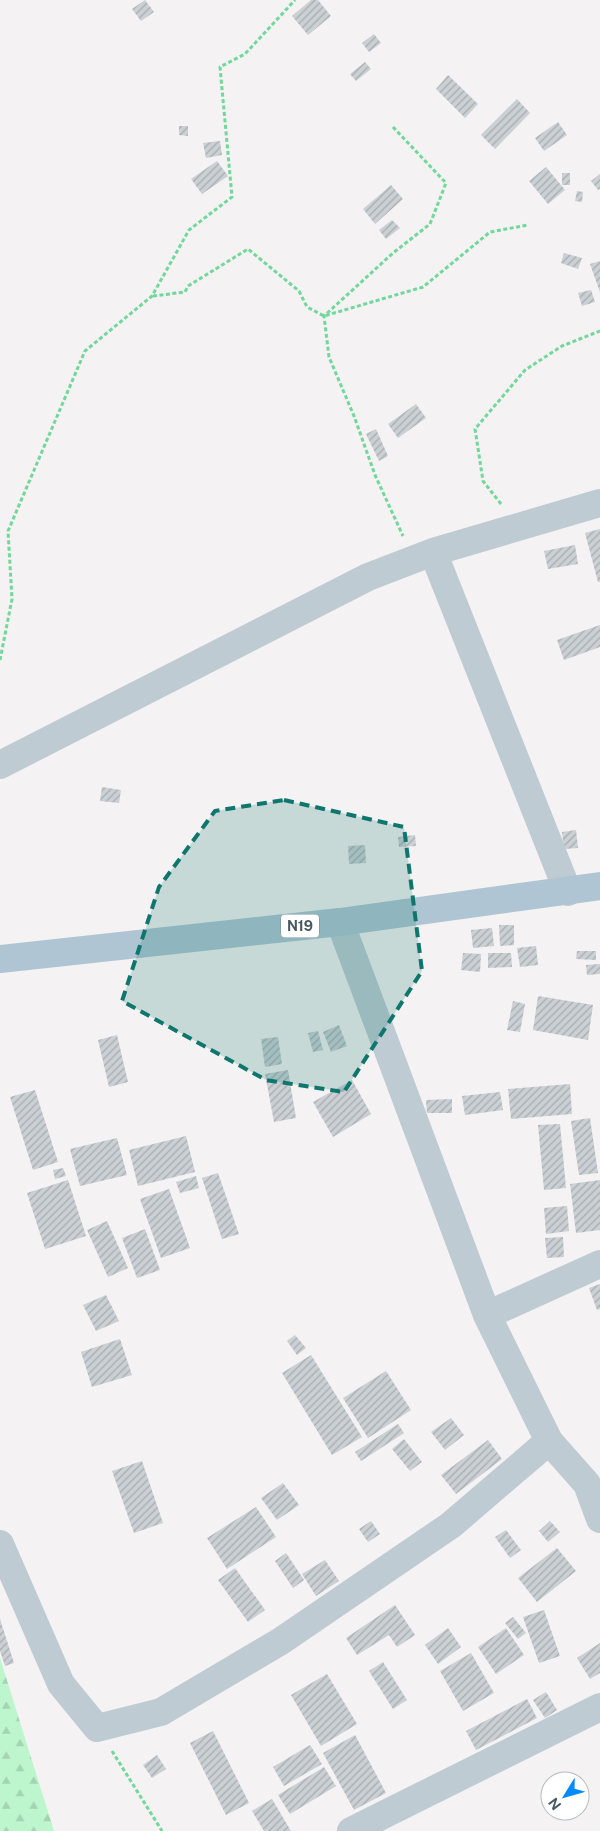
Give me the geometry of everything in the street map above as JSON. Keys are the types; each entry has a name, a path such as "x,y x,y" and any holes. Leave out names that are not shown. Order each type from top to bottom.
{"main road":[{"name":"N19","path":"0,959 340,922 568,892 600,886"}],"street":[{"path":"0,765 368,577 423,556 520,528 600,502"},
{"path":"423,556 568,892"},
{"path":"340,922 487,1315 549,1442 586,1484 600,1518"},
{"path":"487,1315 600,1264"},
{"path":"0,1544 61,1684 97,1728 161,1712 281,1640 451,1525 549,1442"},
{"path":"351,1831 600,1707"}],"path":[{"path":"0,660 12,599 8,531 85,351 152,296 190,230 232,197 220,67 245,54 295,0"},
{"path":"324,316 393,253 430,224 446,183 393,127"},
{"path":"152,296 185,292 188,286 248,249 299,291 307,307 324,316 423,287 490,232 528,224"},
{"path":"324,316 329,357 354,416 375,475 423,556"},
{"path":"520,528 483,481 475,429 525,370 562,346 600,331"},
{"path":"97,1728 162,1831"}],"highlighted area":[{"path":"284,800 404,827 422,971 344,1092 266,1080 122,1001 159,887 215,811"}],"green space":[{"path":"0,1658 54,1831 0,1831"}],"building":[{"path":"145,0 154,12 141,21 132,9"},
{"path":"311,0 318,0 331,16 308,35 292,16"},
{"path":"374,34 381,43 369,52 362,43"},
{"path":"365,62 371,69 356,81 350,74"},
{"path":"448,75 478,104 465,118 436,89"},
{"path":"517,99 530,113 495,149 481,135"},
{"path":"558,122 567,135 544,151 535,138"},
{"path":"179,126 188,126 188,136 179,135"},
{"path":"220,141 222,155 206,158 203,143"},
{"path":"217,161 228,176 202,194 191,179"},
{"path":"546,167 565,190 548,204 529,181"},
{"path":"562,173 570,173 570,185 562,185"},
{"path":"600,174 600,189 598,190 591,181"},
{"path":"391,185 403,199 375,224 363,209"},
{"path":"577,191 583,192 582,202 575,201"},
{"path":"392,220 400,228 386,239 379,230"},
{"path":"564,253 582,258 578,269 561,263"},
{"path":"600,261 600,292 590,264"},
{"path":"591,290 595,302 582,306 578,293"},
{"path":"416,404 426,418 398,438 388,424"},
{"path":"376,429 388,456 379,461 366,434"},
{"path":"600,529 600,582 598,582 585,533"},
{"path":"575,545 578,564 548,569 544,551"},
{"path":"600,625 600,647 564,660 557,640"},
{"path":"102,787 121,790 119,803 100,801"},
{"path":"576,830 578,848 564,849 562,832"},
{"path":"415,835 416,846 399,847 398,837"},
{"path":"365,845 366,863 349,864 348,846"},
{"path":"499,925 514,925 514,945 500,946"},
{"path":"492,928 494,946 473,948 471,930"},
{"path":"536,946 538,965 520,967 517,948"},
{"path":"577,951 596,951 596,960 576,959"},
{"path":"463,953 481,954 480,972 461,970"},
{"path":"488,953 511,953 512,967 488,968"},
{"path":"600,964 600,974 587,975 586,965"},
{"path":"538,996 593,1005 588,1040 533,1030"},
{"path":"513,1001 525,1004 520,1032 507,1030"},
{"path":"339,1025 347,1046 331,1052 323,1032"},
{"path":"318,1031 323,1050 313,1052 308,1033"},
{"path":"117,1035 128,1082 109,1087 98,1040"},
{"path":"278,1037 282,1064 265,1067 261,1039"},
{"path":"288,1070 296,1118 274,1122 265,1074"},
{"path":"352,1080 371,1114 333,1137 313,1102"},
{"path":"570,1084 572,1114 511,1119 508,1089"},
{"path":"35,1090 58,1162 33,1170 10,1097"},
{"path":"500,1092 503,1110 465,1115 462,1096"},
{"path":"452,1099 452,1113 427,1113 426,1100"},
{"path":"590,1118 598,1173 579,1175 571,1121"},
{"path":"560,1124 566,1188 544,1190 538,1125"},
{"path":"186,1136 195,1172 138,1186 129,1150"},
{"path":"117,1138 127,1175 80,1186 70,1149"},
{"path":"63,1168 66,1176 55,1179 53,1170"},
{"path":"218,1173 239,1234 222,1239 202,1178"},
{"path":"196,1176 199,1188 180,1193 176,1182"},
{"path":"68,1180 86,1236 45,1249 27,1193"},
{"path":"600,1180 600,1230 576,1233 570,1184"},
{"path":"169,1189 190,1248 161,1258 140,1199"},
{"path":"567,1206 569,1231 546,1234 544,1208"},
{"path":"107,1221 128,1268 108,1277 87,1230"},
{"path":"145,1229 160,1270 137,1278 122,1238"},
{"path":"563,1237 564,1257 547,1258 545,1238"},
{"path":"600,1284 600,1309 597,1310 589,1288"},
{"path":"106,1295 119,1321 96,1331 83,1305"},
{"path":"295,1335 306,1348 297,1355 287,1341"},
{"path":"120,1339 132,1375 92,1387 81,1352"},
{"path":"311,1355 362,1437 332,1455 282,1373"},
{"path":"386,1371 411,1410 368,1438 343,1398"},
{"path":"451,1418 464,1435 445,1450 431,1432"},
{"path":"398,1424 404,1433 361,1461 355,1452"},
{"path":"404,1439 422,1462 410,1471 392,1449"},
{"path":"488,1440 502,1459 456,1494 441,1475"},
{"path":"142,1461 163,1523 134,1533 112,1471"},
{"path":"283,1483 299,1505 277,1520 261,1498"},
{"path":"256,1507 276,1537 227,1569 207,1538"},
{"path":"371,1521 380,1534 368,1542 359,1529"},
{"path":"550,1521 560,1532 548,1542 539,1531"},
{"path":"506,1530 521,1550 510,1558 495,1537"},
{"path":"557,1548 576,1571 537,1602 518,1578"},
{"path":"286,1553 304,1580 293,1588 275,1561"},
{"path":"325,1560 339,1581 316,1596 302,1574"},
{"path":"235,1568 265,1610 248,1622 218,1580"},
{"path":"395,1605 415,1635 397,1647 389,1635 357,1655 346,1638"},
{"path":"544,1610 560,1656 539,1663 523,1617"},
{"path":"513,1617 526,1633 518,1639 505,1623"},
{"path":"0,1619 14,1663 5,1666 0,1651"},
{"path":"448,1628 461,1647 438,1664 425,1645"},
{"path":"506,1628 524,1655 496,1674 478,1647"},
{"path":"600,1643 600,1673 590,1679 577,1658"},
{"path":"471,1653 494,1693 463,1711 440,1671"},
{"path":"383,1662 407,1700 393,1709 369,1671"},
{"path":"327,1674 357,1724 321,1746 291,1695"},
{"path":"546,1692 557,1710 545,1718 533,1700"},
{"path":"527,1699 537,1718 476,1750 466,1731"},
{"path":"213,1731 249,1803 226,1815 190,1743"},
{"path":"355,1735 386,1793 354,1810 323,1753"},
{"path":"310,1745 322,1764 284,1786 273,1767"},
{"path":"157,1755 166,1769 152,1778 143,1765"},
{"path":"324,1767 336,1786 290,1814 278,1795"},
{"path":"272,1799 291,1831 264,1831 252,1811"}]}
